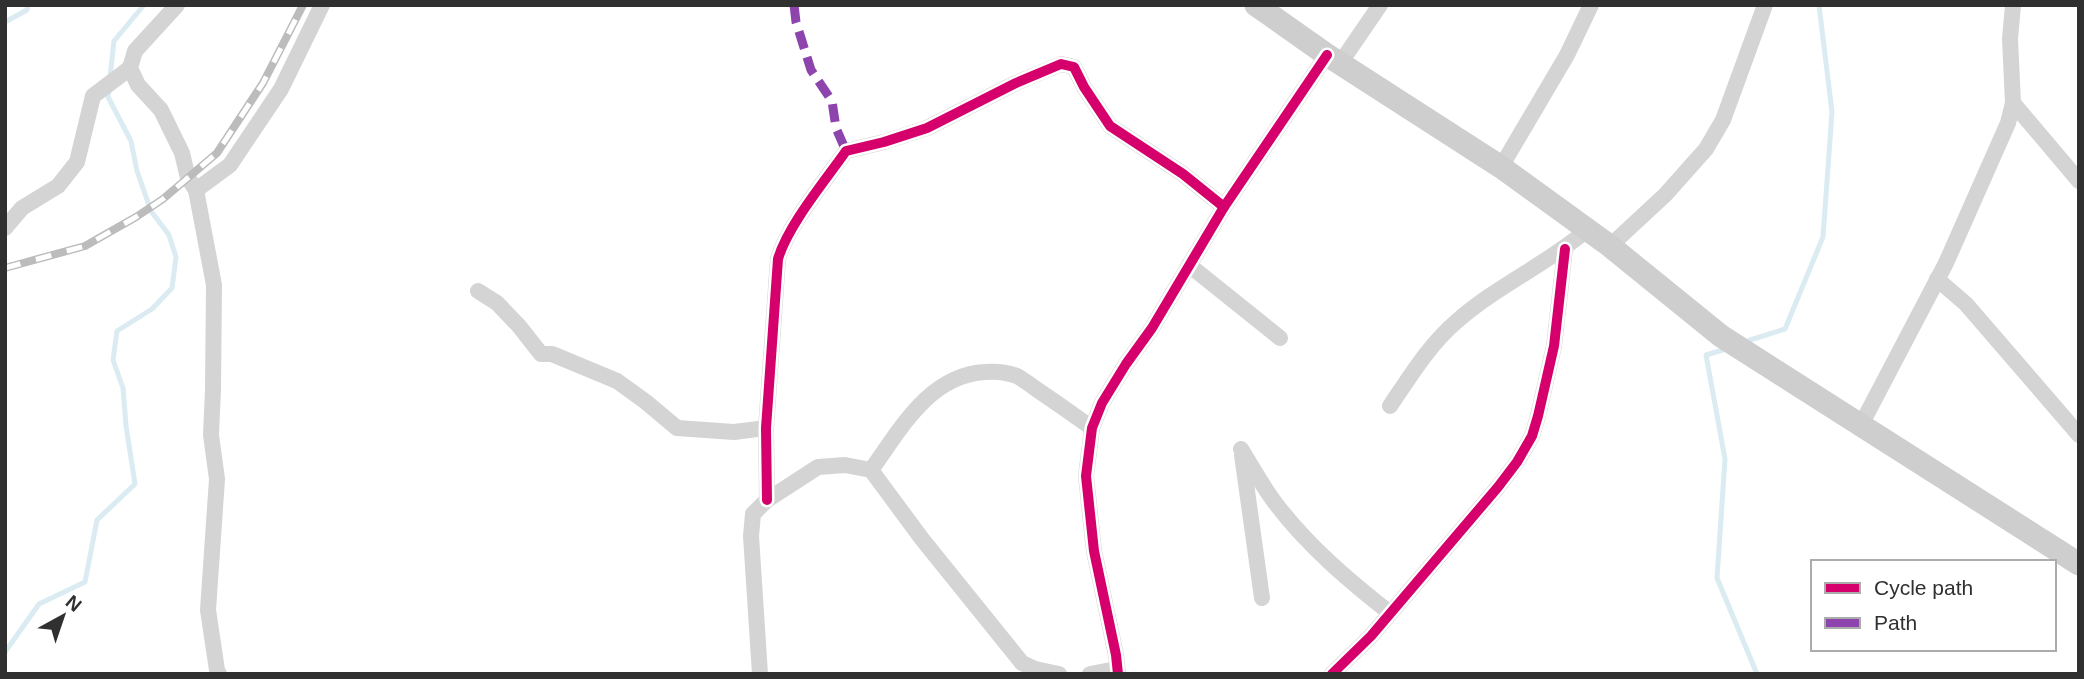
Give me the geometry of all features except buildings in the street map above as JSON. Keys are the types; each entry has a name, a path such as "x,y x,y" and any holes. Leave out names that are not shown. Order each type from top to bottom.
{"main road":[{"path":"1256,5 1501,167 1610,246 1721,336 2079,564"}],"street":[{"path":"5,228 22,208 58,186 77,162 93,96 130,68 135,51 177,5"},
{"path":"196,190 230,164 281,89 322,5"},
{"path":"1090,674 1117,671 1116,654 1094,551 1086,476 1092,428 1102,403 1152,328 1224,207 1334,58 1380,5"},
{"path":"1501,167 1567,55 1591,5"},
{"path":"1610,246 1665,195 1706,149 1723,120 1765,5"},
{"path":"1861,425 1937,279 2003,138 2013,103 2010,39 2013,5"},
{"path":"767,500 766,428 778,259 782,244 846,151 927,128 1016,83 1061,64 1074,68 1111,126 1183,174 1224,207"},
{"path":"130,68 138,85 161,110 182,153 188,178 196,190 214,285 211,435 217,479 208,610 219,674"},
{"path":"2013,103 2079,181"},
{"path":"1390,406 1427,351 1456,322 1565,249 1587,230"},
{"path":"1332,674 1371,636 1498,487 1532,436 1554,346 1565,249"},
{"path":"1189,265 1279,338"},
{"path":"1937,279 1966,304 2079,435"},
{"path":"478,291 497,303 541,354 552,354 617,381 677,428 734,432 766,428"},
{"path":"871,470 927,397 958,377 978,372 999,371 1017,376 1092,428"},
{"path":"1262,598 1241,449 1275,503 1308,541 1335,569 1390,613"},
{"path":"760,674 751,536 754,514 767,500 818,467 845,464 871,470 922,539 1022,663 1059,674"}],"waterway":[{"path":"5,22 27,10 28,5"},
{"path":"110,77 114,41 144,5"},
{"path":"1750,340 1785,329 1823,237 1832,112 1819,5"},
{"path":"5,652 39,604 85,582 97,520 135,484 123,388 113,360 117,331 152,309 172,288 176,257 169,235 151,211 137,171 131,141 108,97 109,90"},
{"path":"1726,349 1706,355 1725,459 1717,578 1757,674"}],"railway":[{"path":"5,268 85,246 163,199 217,153 263,83 303,5"}],"marked path":[{"path":"794,5 796,22 811,70 832,101 836,128 846,151"}],"cycle path":[{"path":"1118,674 1094,551 1086,476 1092,428 1102,403 1152,328 1224,207 1327,55"},
{"path":"767,500 766,428 778,259 798,218 846,151 927,128 1016,83 1061,64 1074,67 1110,126 1183,174 1224,207"},
{"path":"1332,674 1371,636 1498,487 1532,436 1554,346 1565,249"}]}
